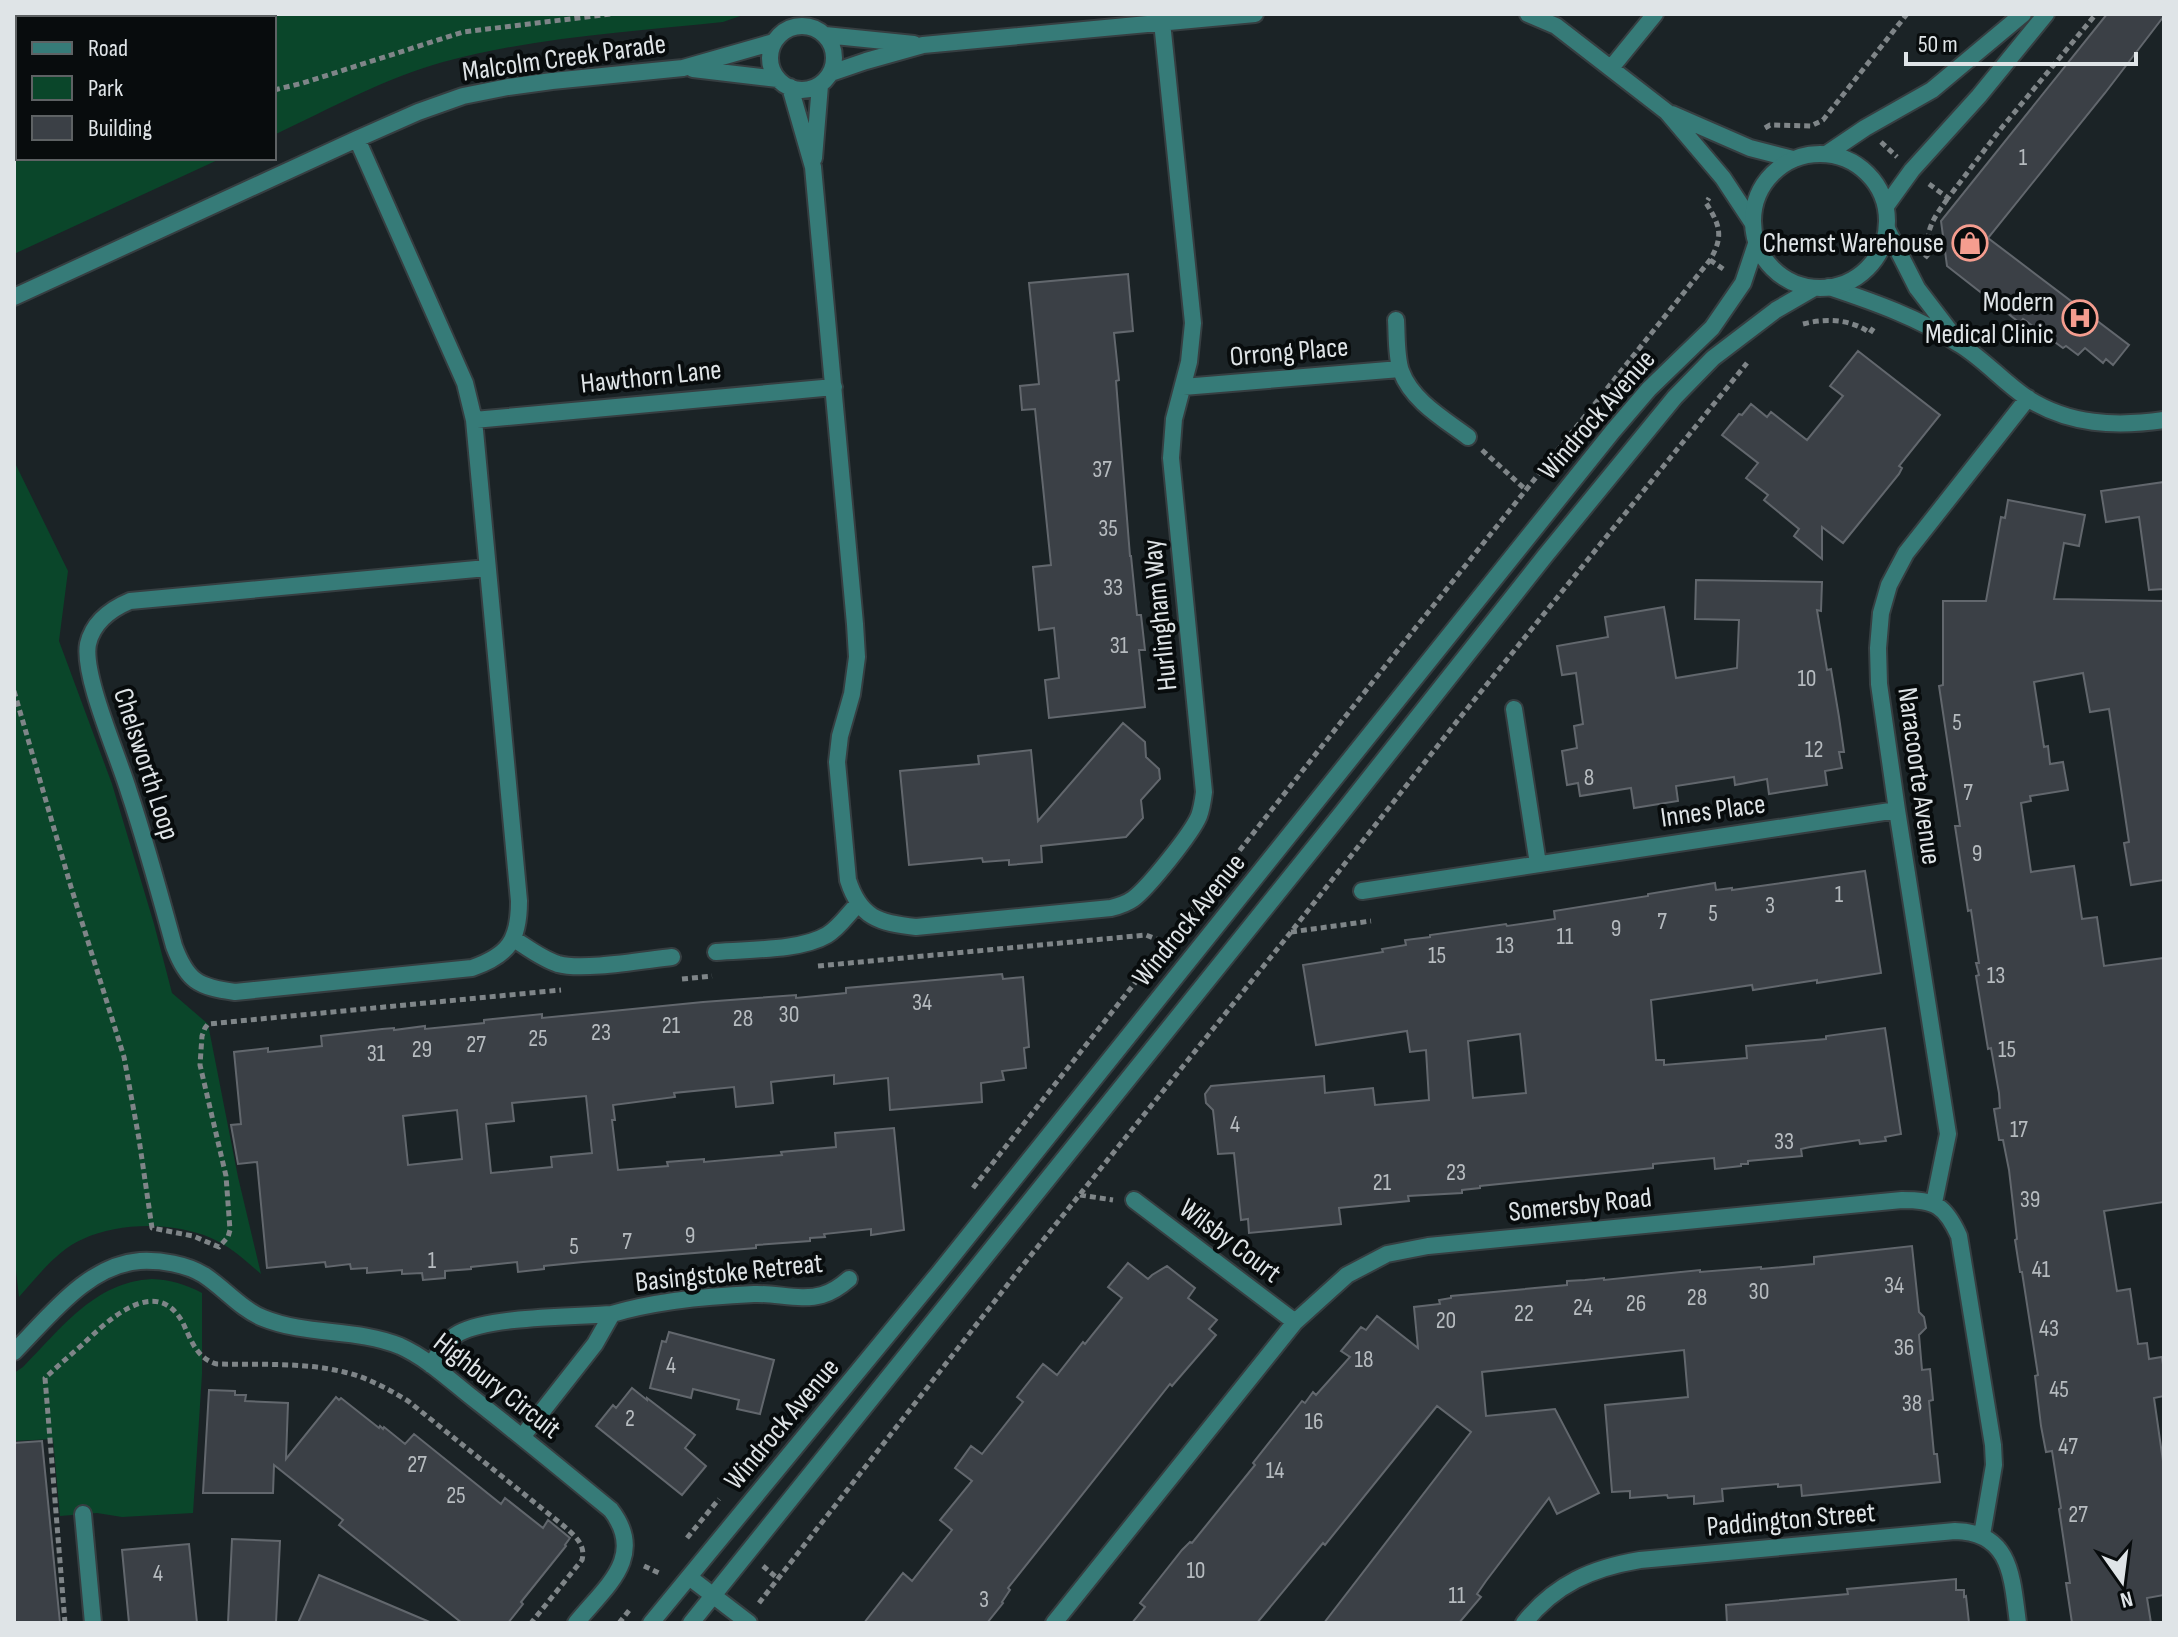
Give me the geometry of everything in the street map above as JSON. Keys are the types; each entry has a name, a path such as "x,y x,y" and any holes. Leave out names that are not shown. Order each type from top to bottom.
{"street":[{"path":"784,83 800,90 811,89 825,79 866,61 923,45 1255,14"},
{"path":"1528,14 1556,26 1667,112 1723,178 1752,222"},
{"path":"1611,68 1655,14"},
{"path":"1828,153 1932,90 2023,14"},
{"path":"1886,206 1912,170 1979,96 2046,14"},
{"name":"Hurlingham Way","path":"858,904 878,920 916,927 1123,905 1146,887 1193,829 1199,817 1204,792 1171,458 1174,419 1189,362 1193,323 1162,22"},
{"path":"813,167 784,83 773,71 770,61 774,42 780,34 798,26 808,26 825,35 923,45"},
{"path":"716,952 815,941 830,933 858,904 848,880 837,778 840,736 852,694 857,657 813,167 825,79 834,63 834,53 825,35"},
{"name":"Malcolm Creek Parade","path":"14,297 357,139 463,96 552,81 683,68 774,42"},
{"name":"Malcolm Creek Parade","path":"683,68 784,83"},
{"path":"1667,112 1750,148 1793,159"},
{"path":"357,139 465,383 474,420 519,901 519,920 514,939 562,965 672,957"},
{"path":"1822,288 1850,281 1868,268 1881,250 1887,229 1886,206 1878,186 1865,170 1847,159 1828,153 1793,159 1776,169 1763,184 1755,203 1752,222 1756,244 1765,261 1778,274 1795,283 1885,306 1960,344 2028,398 2059,414 2109,425 2164,420"},
{"path":"1887,229 1917,288 1960,344"},
{"name":"Windrock Avenue","path":"651,1623 938,1274 1613,431 1649,389 1712,328 1743,283 1756,244"},
{"name":"Windrock Avenue","path":"691,1623 1666,408 1713,358 1776,310 1822,288"},
{"path":"1396,320 1400,369 1408,385 1419,400 1468,437"},
{"name":"Orrong Place","path":"1183,387 1400,369"},
{"name":"Hawthorn Lane","path":"474,420 834,387"},
{"name":"Naracoorte Avenue","path":"1934,1203 1948,1134 1879,684 1881,613 1889,585 1906,553 2028,398"},
{"name":"Chelsworth Loop","path":"487,568 130,601 117,606 93,630 88,643 88,660 174,946 181,965 201,985 235,992 472,968 503,953 514,939"},
{"path":"1514,709 1538,864"},
{"name":"Innes Place","path":"1362,891 1897,810"},
{"name":"Wilsby Court","path":"1134,1200 1295,1322"},
{"name":"Somersby Road","path":"1054,1623 1295,1322 1347,1275 1387,1254 1428,1246 1902,1200 1934,1203"},
{"path":"1934,1203 1945,1211 1959,1236 1993,1445 1994,1465 1982,1535 1993,1541 2003,1555 2012,1582 2018,1623"},
{"name":"Highbury Circuit","path":"14,1352 92,1278 138,1261 184,1266 203,1275 260,1317 287,1326 378,1339 401,1347 431,1365 522,1437 619,1520 626,1546 622,1566 576,1623"},
{"name":"Basingstoke Retreat","path":"431,1365 445,1345 459,1333 482,1325 612,1314 643,1305 752,1294 823,1295 849,1279"},
{"name":"Basingstoke Retreat","path":"522,1437 595,1344 612,1314"},
{"path":"83,1514 93,1623"},
{"name":"Paddington Street","path":"1524,1623 1573,1580 1618,1564 1955,1531 1982,1535"},
{"path":"689,1577 747,1622"},
{"path":"662,1609 680,1623"}],"path":[{"path":"276,90 463,32 611,14"},
{"path":"1750,148 1763,128 1811,126 1823,120 1907,14"},
{"path":"964,1200 1710,260 1719,245 1719,232 1716,219 1706,203 1723,178"},
{"path":"1798,325 1847,322 1870,333 1885,306"},
{"path":"747,1622 1080,1195 1751,358"},
{"path":"1468,437 1526,490"},
{"path":"14,691 124,1057 152,1228 193,1236 219,1247 230,1230 226,1176 200,1065 202,1036 208,1024 575,989"},
{"path":"1291,932 1371,921"},
{"path":"811,967 1146,935 1166,943"},
{"path":"671,980 718,976"},
{"path":"1080,1195 1134,1200"},
{"path":"65,1623 45,1378 113,1316 150,1302 169,1307 180,1318 200,1355 207,1361 217,1364 317,1367 346,1372 383,1386 408,1401 577,1537 583,1553 582,1560 531,1623"},
{"path":"679,1548 722,1496"},
{"path":"619,1623 639,1598"}],"green space":[{"path":"14,14 746,14 723,22 548,41 443,62 379,85 276,134 276,16 16,16 16,160 218,160 14,254"},
{"path":"14,461 68,571 59,641 112,784 172,993 208,1024 261,1274 231,1249 211,1238 180,1229 130,1227 98,1233 74,1244 48,1265 19,1297 14,1254"},
{"path":"152,1279 178,1283 202,1293 202,1374 193,1513 60,1516 53,1439 14,1441 14,1373 65,1323 96,1298 131,1282"}],"building":[{"path":"2107,14 2164,16 1988,238 2129,345 2113,365 2106,359 2103,363 2085,348 2078,355 2023,319 2020,323 1947,266 1941,221"},
{"path":"1128,274 1133,331 1114,333 1130,556 1145,650 1139,650 1145,707 1049,718 1045,680 1059,678 1054,628 1039,630 1033,567 1051,565 1035,409 1022,410 1020,386 1039,384 1029,283"},
{"path":"1858,351 1940,415 1899,466 1902,468 1899,474 1843,543 1822,527 1822,559 1794,536 1799,529 1764,500 1768,495 1746,478 1758,463 1722,435 1751,404 1767,417 1771,412 1807,440 1843,396 1830,386"},
{"path":"2164,482 2164,589 2149,590 2139,517 2106,522 2101,491"},
{"path":"2008,500 2085,515 2079,546 2064,543 2054,599 2164,601 2164,880 2131,885 2124,843 2129,842 2109,709 2090,712 2083,673 2034,682 2044,747 2048,746 2050,764 2063,762 2068,790 2030,796 2031,801 2021,803 2031,872 2074,866 2082,919 2097,917 2104,966 2164,958 2164,1202 2104,1211 2117,1291 2130,1289 2138,1344 2147,1343 2149,1359 2162,1357 2164,1372 2164,1396 2154,1398 2164,1468 2164,1595 2147,1598 2151,1623 2072,1623 2061,1508 2052,1451 2046,1452 2041,1426 2035,1376 2038,1375 2015,1240 2009,1170 2003,1140 1999,1140 1994,1109 2000,1108 1999,1093 1991,1048 1988,1049 1976,976 1979,975 1976,963 1979,963 1955,826 1960,826 1939,686 1943,685 1943,601 1986,601 2001,517 2005,518"},
{"path":"1696,580 1822,582 1821,611 1817,610 1839,717 1844,752 1839,752 1842,768 1825,771 1827,785 1769,794 1767,779 1735,785 1734,777 1676,786 1678,801 1634,808 1631,788 1580,796 1578,783 1567,785 1562,751 1577,748 1574,726 1583,724 1576,673 1562,675 1557,646 1608,637 1605,617 1664,607 1676,678 1737,668 1739,620 1695,619"},
{"path":"1123,723 1145,742 1146,757 1159,769 1160,779 1141,800 1143,818 1126,837 1041,846 1042,862 1009,865 1009,860 983,862 982,858 909,865 900,771 979,764 978,756 1031,750 1038,821"},
{"path":"1865,871 1881,973 1753,990 1752,985 1651,1000 1656,1060 1664,1060 1664,1065 1747,1058 1746,1046 1826,1039 1826,1036 1885,1028 1901,1134 1885,1137 1886,1141 1860,1144 1859,1140 1810,1147 1801,1149 1802,1156 1748,1161 1748,1164 1741,1166 1715,1169 1714,1158 1653,1164 1653,1168 1480,1186 1462,1190 1462,1193 1408,1196 1409,1201 1339,1208 1341,1224 1249,1233 1248,1219 1241,1220 1234,1153 1218,1154 1213,1110 1206,1103 1205,1094 1211,1086 1324,1076 1325,1093 1373,1088 1375,1105 1429,1100 1426,1050 1410,1052 1407,1031 1316,1045 1303,965 1383,952 1382,949 1406,945 1405,940 1430,935 1555,919 1554,911 1648,894 1715,883 1716,890","holes":["1520,1034 1526,1093 1473,1098 1468,1041"]},
{"path":"1002,974 1003,979 1023,977 1029,1047 1024,1048 1026,1068 1002,1071 1004,1080 981,1083 982,1102 890,1110 888,1078 834,1084 834,1075 771,1082 773,1103 736,1107 734,1087 674,1093 675,1097 613,1105 618,1170 668,1166 667,1162 704,1159 704,1162 836,1147 835,1133 894,1128 904,1230 871,1235 871,1229 824,1234 825,1237 810,1238 810,1241 756,1245 756,1248 583,1262 518,1272 517,1262 445,1271 445,1278 423,1280 422,1273 402,1274 402,1270 367,1273 367,1268 351,1269 350,1264 326,1267 325,1262 267,1268 257,1162 238,1164 231,1125 241,1124 234,1052 322,1046 321,1036 382,1029 425,1026 425,1029 542,1014 542,1018 703,1002 796,995 796,998 846,993 846,988","holes":["586,1096 592,1153 551,1157 552,1167 491,1173 486,1124 514,1121 512,1103","457,1110 462,1159 408,1165 403,1116"]},
{"path":"1912,1246 1919,1312 1924,1317 1926,1328 1919,1335 1922,1370 1930,1369 1933,1400 1929,1401 1940,1482 1802,1496 1801,1485 1722,1489 1723,1501 1694,1504 1694,1496 1630,1498 1630,1491 1612,1492 1605,1405 1688,1397 1684,1350 1482,1372 1486,1416 1555,1409 1599,1493 1557,1514 1549,1498 1477,1594 1481,1597 1459,1623 1324,1623 1471,1432 1437,1406 1325,1545 1323,1543 1257,1623 1132,1623 1145,1607 1140,1603 1182,1550 1192,1543 1255,1465 1253,1463 1302,1401 1305,1403 1313,1392 1316,1395 1350,1357 1341,1351 1361,1327 1366,1330 1377,1316 1418,1348 1414,1307 1440,1304 1439,1300 1451,1296 1567,1285 1567,1281 1814,1264 1814,1257"},
{"path":"1128,1263 1148,1279 1167,1266 1195,1288 1188,1298 1217,1320 1209,1329 1216,1335 1172,1386 1170,1384 1008,1588 1010,1590 1003,1603 987,1623 864,1623 903,1573 912,1581 952,1530 940,1520 972,1481 955,1468 971,1446 982,1454 1023,1402 1017,1397 1043,1364 1057,1375 1083,1342 1085,1344 1122,1298 1108,1287"},
{"path":"669,1332 774,1360 760,1414 737,1409 739,1400 693,1389 691,1398 650,1388 662,1341 666,1342"},
{"path":"632,1388 695,1435 685,1448 706,1466 682,1495 596,1426"},
{"path":"209,1390 235,1391 235,1395 246,1395 245,1401 288,1403 286,1459 336,1397 341,1398 405,1444 414,1434 501,1504 505,1498 543,1528 548,1520 570,1538 508,1623 462,1623 339,1525 343,1520 274,1465 273,1493 203,1493"},
{"path":"42,1441 60,1623 14,1623 14,1443"},
{"path":"232,1539 280,1541 276,1623 228,1623"},
{"path":"189,1544 197,1623 129,1623 122,1550"},
{"path":"319,1575 432,1623 298,1623"},
{"path":"1956,1579 1956,1590 1964,1590 1966,1596 1969,1623 1727,1623 1726,1605 1848,1594 1847,1589"}],"place":[{"name":"Chemst Warehouse","path":"1970,243"},
{"name":"Modern Medical Clinic","path":"2080,318"}]}
